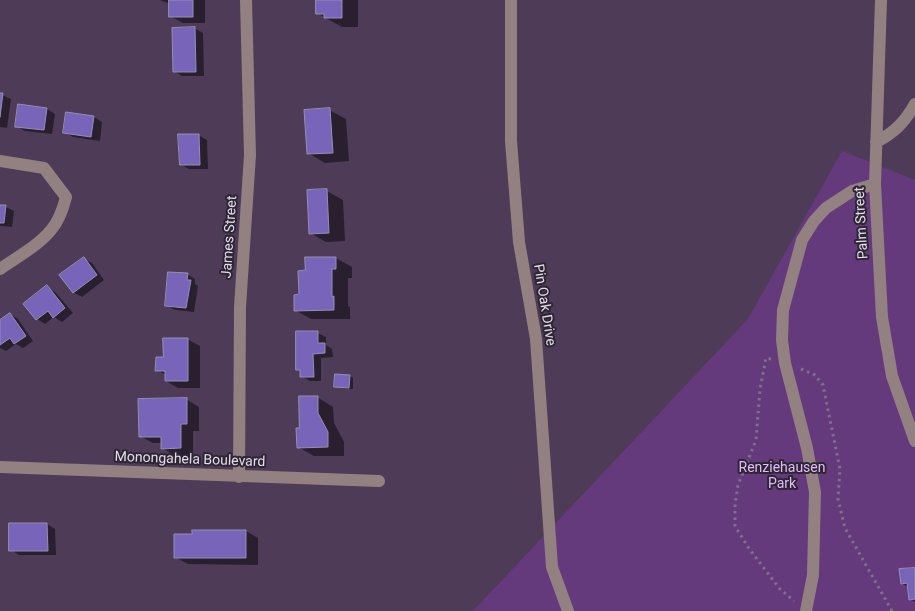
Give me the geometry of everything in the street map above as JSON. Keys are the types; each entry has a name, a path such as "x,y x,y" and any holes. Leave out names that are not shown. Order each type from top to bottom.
{"street":[{"name":"James Street","path":"239,477 240,307 250,155 246,0"},
{"name":"Palm Street","path":"881,0 875,184 882,317 892,376 915,441"},
{"name":"Pin Oak Drive","path":"511,1 511,141 519,242 536,338 552,567 568,611"},
{"path":"876,142 892,134 907,118 915,104"},
{"path":"0,161 44,168 66,198 61,214 52,230 0,269"},
{"path":"806,611 813,575 816,492 785,362 782,340 783,310 802,240 814,221 826,208 852,191 875,184"},
{"name":"Monongahela Boulevard","path":"0,467 380,482"}],"green space":[{"name":"Renziehausen Park","path":"842,151 915,180 915,611 473,611 748,319"}],"building":[{"path":"169,0 193,0 193,17 169,17"},
{"path":"316,0 342,0 342,18 324,18 324,14 316,14"},
{"path":"195,27 196,72 173,72 172,28"},
{"path":"0,93 3,93 0,117"},
{"path":"18,104 47,108 44,130 15,127"},
{"path":"330,108 333,153 307,154 304,110"},
{"path":"66,112 94,116 91,137 63,133"},
{"path":"178,134 199,134 200,165 180,165"},
{"path":"327,189 329,233 309,234 307,190"},
{"path":"0,205 6,205 4,223 0,223"},
{"path":"84,257 97,275 73,293 59,275"},
{"path":"305,257 336,257 336,269 332,269 334,310 294,311 294,295 299,294 298,271 305,270"},
{"path":"168,272 188,273 187,280 191,280 186,308 165,306"},
{"path":"47,285 65,308 53,318 48,311 36,320 23,304"},
{"path":"10,313 26,336 14,344 10,338 0,345 0,320"},
{"path":"296,331 318,331 318,343 325,343 325,353 313,354 314,377 300,377 300,370 296,370"},
{"path":"163,338 188,338 188,381 165,381 165,371 155,371 156,357 163,357"},
{"path":"335,374 350,375 349,388 334,387"},
{"path":"299,396 318,396 318,413 328,432 328,447 297,448 296,428 299,428"},
{"path":"187,398 187,424 181,424 181,448 161,449 161,437 139,437 138,399"},
{"path":"9,523 47,523 48,551 9,551"},
{"path":"192,530 246,530 246,558 174,558 174,534 192,534"},
{"path":"915,568 915,599 909,600 907,583 901,584 899,569"}]}
